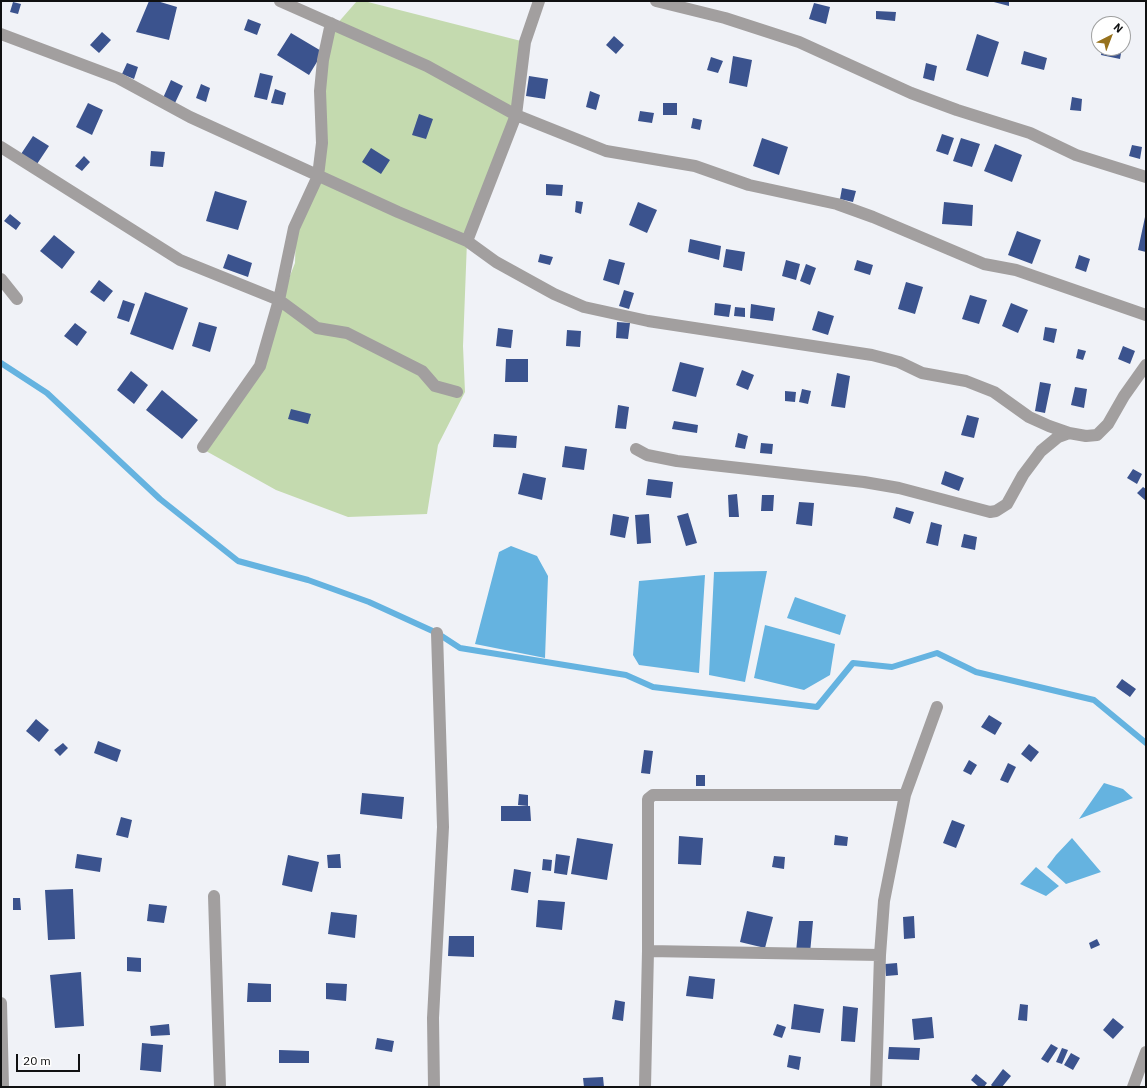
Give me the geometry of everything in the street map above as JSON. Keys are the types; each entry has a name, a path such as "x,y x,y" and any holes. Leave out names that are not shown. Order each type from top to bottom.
{"street":[{"path":"280,1 427,66 516,115 606,151 695,166 749,185 837,204 873,217 984,264 1016,270 1146,315"},
{"path":"467,241 516,115 525,42 539,1"},
{"path":"656,1 725,18 799,42 911,93 957,110 1030,133 1076,155 1146,177"},
{"path":"203,447 260,366 279,300 294,228 318,176 322,143 320,91 323,60 331,23"},
{"path":"1,34 118,78 190,117 318,176 467,241 496,262 554,294 584,307 648,320 872,355 899,362 922,373 966,381 994,392 1029,417 1069,433 1086,436 1097,434 1108,424 1128,390 1146,365"},
{"path":"1,147 180,260 279,300 317,328 346,333 422,371 435,386 457,392"},
{"path":"1,279 17,299"},
{"path":"636,449 647,455 677,461 864,482 899,488 990,512 996,512 1007,504 1023,475 1041,451 1058,437 1069,433"},
{"path":"434,1087 433,1018 443,827 437,633"},
{"path":"876,1087 880,955 884,901 905,795 936,707"},
{"path":"645,1087 648,952 646,802 650,796 905,795"},
{"path":"214,896 220,1087"},
{"path":"648,952 880,955"},
{"path":"1,1003 4,1087"},
{"path":"1132,1087 1146,1052"}],"green space":[{"path":"357,1 364,1 525,42 516,115 467,241 463,346 465,392 438,445 427,514 348,517 276,490 206,451 269,349 280,301 295,263 296,230 311,200 325,93 325,60 336,25"}],"water":[{"path":"511,546 537,556 548,576 545,658 475,644 499,552"},
{"path":"767,571 745,682 709,675 714,572"},
{"path":"705,575 699,673 639,665 633,655 639,581"},
{"path":"795,597 846,615 840,635 787,618"},
{"path":"765,625 835,644 830,675 804,690 754,678"},
{"path":"1104,783 1123,789 1133,798 1079,819"},
{"path":"1072,838 1101,872 1066,884 1047,867"},
{"path":"1036,867 1059,886 1046,896 1020,884"}],"building":[{"path":"149,1 157,1 177,7 169,40 136,32"},
{"path":"990,1 1009,1 1009,6"},
{"path":"13,2 21,4 18,14 10,12"},
{"path":"814,3 830,7 826,24 809,19"},
{"path":"876,11 896,12 895,21 876,19"},
{"path":"248,19 261,24 257,35 244,30"},
{"path":"102,32 111,40 99,53 90,45"},
{"path":"291,33 323,52 309,75 277,55"},
{"path":"977,34 999,42 988,77 966,70"},
{"path":"614,36 624,45 616,54 606,45"},
{"path":"1024,51 1047,58 1044,70 1021,64"},
{"path":"733,56 752,60 747,87 729,83"},
{"path":"1106,56 1121,56 1120,59"},
{"path":"711,57 723,61 718,73 707,70"},
{"path":"127,63 138,67 134,79 122,74"},
{"path":"926,63 937,66 934,81 923,78"},
{"path":"260,73 273,76 267,100 254,97"},
{"path":"529,76 548,79 545,99 526,96"},
{"path":"171,80 183,86 175,103 163,98"},
{"path":"201,84 210,88 206,102 196,98"},
{"path":"275,89 286,93 283,105 271,103"},
{"path":"590,91 600,95 596,110 586,107"},
{"path":"1072,97 1082,99 1081,111 1070,110"},
{"path":"88,103 103,110 92,135 76,127"},
{"path":"663,103 677,103 677,115 663,115"},
{"path":"640,111 654,113 652,123 638,121"},
{"path":"419,114 433,119 426,139 412,135"},
{"path":"693,118 702,120 700,130 691,128"},
{"path":"942,134 954,138 948,155 936,151"},
{"path":"33,136 49,146 35,167 19,157"},
{"path":"762,138 788,147 779,175 753,166"},
{"path":"961,138 980,144 972,167 953,161"},
{"path":"995,144 1022,155 1012,182 984,171"},
{"path":"1132,145 1142,147 1140,159 1129,156"},
{"path":"371,148 390,160 381,174 362,162"},
{"path":"151,151 165,152 163,167 150,166"},
{"path":"84,156 90,162 82,171 75,166"},
{"path":"546,184 563,185 562,196 546,195"},
{"path":"842,188 856,191 853,202 840,199"},
{"path":"215,191 247,201 238,230 206,221"},
{"path":"576,201 583,202 581,214 575,212"},
{"path":"638,202 657,210 647,233 629,225"},
{"path":"944,202 973,205 972,226 942,224"},
{"path":"10,214 21,223 16,230 4,221"},
{"path":"1146,217 1146,252 1138,250"},
{"path":"1017,231 1041,240 1032,264 1008,255"},
{"path":"54,235 75,252 62,269 40,251"},
{"path":"690,239 721,246 719,260 688,252"},
{"path":"726,249 745,252 742,271 723,267"},
{"path":"228,254 252,263 248,277 223,268"},
{"path":"540,254 553,257 550,265 538,262"},
{"path":"1079,255 1090,259 1086,272 1075,268"},
{"path":"609,259 625,263 619,285 603,280"},
{"path":"786,260 800,264 796,280 782,276"},
{"path":"857,260 873,265 870,275 854,270"},
{"path":"806,264 816,268 810,285 800,281"},
{"path":"99,280 113,291 104,302 90,292"},
{"path":"906,282 923,287 915,314 898,309"},
{"path":"624,290 634,293 629,309 619,306"},
{"path":"145,292 188,308 173,350 130,334"},
{"path":"970,295 987,300 979,324 962,319"},
{"path":"123,300 135,304 129,322 117,318"},
{"path":"715,303 731,305 729,317 714,315"},
{"path":"1011,303 1028,310 1018,333 1002,326"},
{"path":"751,304 775,308 773,321 750,318"},
{"path":"735,307 745,308 745,317 734,316"},
{"path":"818,311 834,316 828,335 812,330"},
{"path":"199,322 217,327 210,352 192,346"},
{"path":"617,322 630,323 628,339 616,338"},
{"path":"75,323 87,332 77,346 64,336"},
{"path":"1045,327 1057,329 1054,343 1043,340"},
{"path":"498,328 513,330 511,348 496,346"},
{"path":"567,330 581,331 580,347 566,346"},
{"path":"1123,346 1135,351 1130,364 1118,359"},
{"path":"1078,349 1086,351 1083,360 1076,358"},
{"path":"506,359 528,359 528,382 505,382"},
{"path":"680,362 704,368 696,397 672,391"},
{"path":"742,370 754,375 748,390 736,385"},
{"path":"131,371 148,385 134,404 117,390"},
{"path":"837,373 850,376 845,408 831,406"},
{"path":"1040,382 1051,384 1045,413 1035,411"},
{"path":"1075,387 1087,389 1084,408 1071,405"},
{"path":"802,389 811,391 808,404 799,402"},
{"path":"162,390 198,420 182,439 146,410"},
{"path":"785,391 796,392 795,402 785,401"},
{"path":"618,405 629,407 626,429 615,428"},
{"path":"291,409 311,414 308,424 288,419"},
{"path":"967,415 979,418 974,438 961,435"},
{"path":"674,421 698,425 697,433 672,429"},
{"path":"738,433 748,436 745,449 735,447"},
{"path":"494,434 517,436 516,448 493,447"},
{"path":"761,443 773,444 772,454 760,453"},
{"path":"565,446 587,449 584,470 562,467"},
{"path":"1133,469 1142,474 1137,484 1127,478"},
{"path":"945,471 964,478 959,491 941,484"},
{"path":"523,473 546,478 542,500 518,494"},
{"path":"648,479 673,482 671,498 646,495"},
{"path":"1143,487 1146,489 1146,501 1137,493"},
{"path":"737,494 739,517 729,517 728,495"},
{"path":"762,495 774,495 773,511 761,511"},
{"path":"799,502 814,503 812,526 796,524"},
{"path":"896,507 914,512 910,524 893,518"},
{"path":"688,513 697,543 686,546 677,516"},
{"path":"613,514 629,517 625,538 610,535"},
{"path":"649,514 651,543 637,544 635,515"},
{"path":"931,522 942,525 938,546 926,543"},
{"path":"964,534 977,537 975,550 961,547"},
{"path":"1122,679 1136,689 1130,697 1116,687"},
{"path":"989,715 1002,723 995,735 981,727"},
{"path":"36,719 49,730 39,742 26,731"},
{"path":"98,741 121,750 117,762 94,753"},
{"path":"63,743 68,748 60,756 54,750"},
{"path":"1029,744 1039,752 1031,762 1021,754"},
{"path":"644,750 653,751 650,774 641,773"},
{"path":"969,760 977,765 971,775 963,771"},
{"path":"1008,763 1016,767 1008,783 1000,780"},
{"path":"696,775 705,775 705,786 696,786"},
{"path":"362,793 404,797 402,819 360,814"},
{"path":"519,794 528,795 528,806 518,805"},
{"path":"501,806 530,806 531,821 501,821"},
{"path":"121,817 132,820 128,838 116,835"},
{"path":"952,820 965,825 956,848 943,843"},
{"path":"835,835 848,837 847,846 834,845"},
{"path":"679,836 703,838 701,865 678,864"},
{"path":"577,838 613,844 607,880 571,874"},
{"path":"77,854 102,858 100,872 75,868"},
{"path":"340,854 341,868 328,868 327,855"},
{"path":"556,854 570,856 567,875 554,873"},
{"path":"288,855 319,862 312,892 282,885"},
{"path":"774,856 785,857 784,869 772,867"},
{"path":"543,859 552,860 551,871 542,870"},
{"path":"514,869 531,872 528,893 511,890"},
{"path":"73,889 75,939 48,940 45,890"},
{"path":"13,898 20,898 21,910 13,910"},
{"path":"538,900 565,902 562,930 536,927"},
{"path":"149,904 167,906 164,923 147,921"},
{"path":"747,911 773,917 765,948 740,942"},
{"path":"331,912 357,915 355,938 328,934"},
{"path":"914,916 915,938 904,939 903,917"},
{"path":"799,921 813,921 810,953 796,952"},
{"path":"449,936 474,936 474,957 448,956"},
{"path":"1097,939 1100,945 1091,949 1089,943"},
{"path":"127,957 141,958 141,972 127,971"},
{"path":"897,963 898,975 886,976 885,964"},
{"path":"81,972 84,1026 55,1028 50,975"},
{"path":"689,976 715,979 713,999 686,996"},
{"path":"248,983 271,984 271,1002 247,1002"},
{"path":"326,983 347,984 346,1001 326,999"},
{"path":"615,1000 625,1002 623,1021 612,1019"},
{"path":"794,1004 824,1009 820,1033 791,1029"},
{"path":"1020,1004 1028,1005 1027,1021 1018,1020"},
{"path":"843,1006 858,1008 855,1042 841,1041"},
{"path":"932,1017 934,1038 914,1040 912,1019"},
{"path":"1113,1018 1124,1027 1113,1039 1103,1030"},
{"path":"169,1024 170,1035 151,1036 150,1026"},
{"path":"777,1024 786,1027 782,1038 773,1035"},
{"path":"377,1038 394,1041 392,1052 375,1049"},
{"path":"142,1043 163,1045 161,1072 140,1070"},
{"path":"1051,1044 1058,1048 1048,1063 1041,1059"},
{"path":"889,1047 920,1048 919,1060 888,1059"},
{"path":"1062,1048 1068,1050 1062,1064 1056,1062"},
{"path":"279,1050 309,1051 309,1063 279,1063"},
{"path":"1071,1053 1080,1058 1073,1070 1064,1065"},
{"path":"789,1055 801,1057 799,1070 787,1067"},
{"path":"1003,1069 1011,1076 1002,1087 993,1087 991,1085"},
{"path":"976,1074 987,1083 984,1087 979,1087 971,1080"},
{"path":"603,1077 604,1087 584,1087 583,1078"}],"waterway":[{"path":"1,363 47,393 160,499 238,561 308,580 369,602 437,633 460,648 626,675 653,687 817,707 853,663 892,667 937,653 976,672 1094,700 1146,743"}]}
